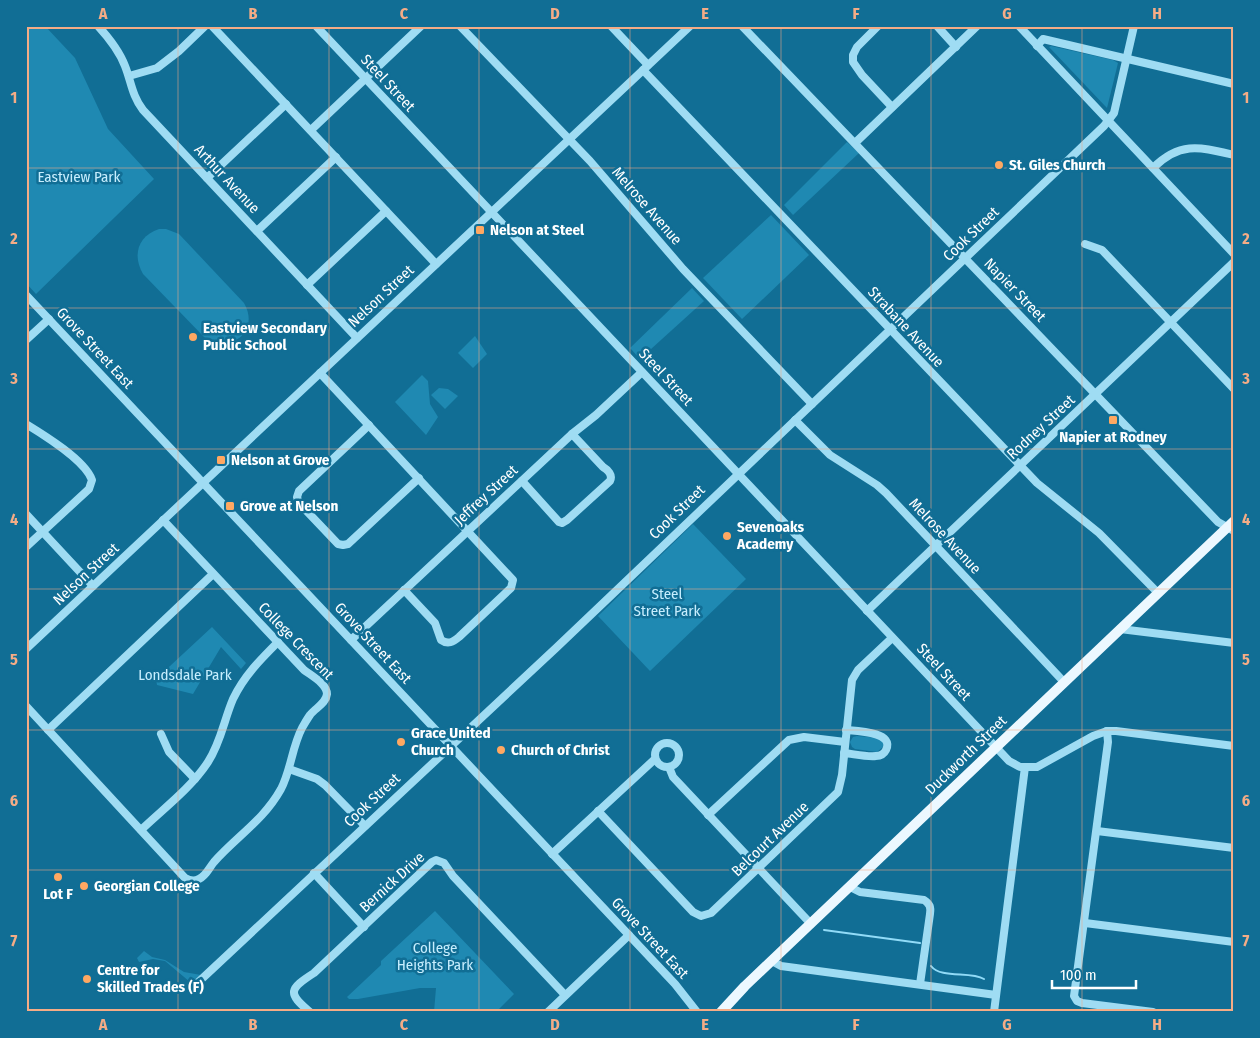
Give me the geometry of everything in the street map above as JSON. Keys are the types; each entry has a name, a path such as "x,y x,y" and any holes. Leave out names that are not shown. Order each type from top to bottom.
{"main road":[{"name":"Duckworth Street","path":"721,1012 1064,682 1232,526"}],"street":[{"name":"Arthur Avenue","path":"98,26 115,46 129,76 131,89 143,110 358,338"},
{"path":"129,76 157,68 179,51 205,26"},
{"path":"212,26 436,264"},
{"name":"Steel Street","path":"316,26 996,747 1012,763 1025,768"},
{"path":"311,130 421,26"},
{"name":"Melrose Avenue","path":"460,26 570,140 683,269 812,404"},
{"name":"Strabane Avenue","path":"612,26 646,68 890,330 1020,466 1049,494 1099,533 1158,593"},
{"name":"Nelson Street","path":"26,649 690,26"},
{"name":"Napier Street","path":"742,26 1218,522 1232,526"},
{"path":"878,26 857,47 853,54 853,62 862,75 892,107"},
{"path":"937,26 956,46"},
{"path":"855,143 977,26"},
{"path":"1019,26 1234,254"},
{"name":"Cook Street","path":"191,989 451,746 1108,121 1114,113 1134,26"},
{"path":"1037,46 1043,39 1234,84"},
{"path":"207,178 286,104"},
{"path":"1153,168 1166,156 1188,148 1198,147 1234,155"},
{"path":"257,231 336,157"},
{"path":"307,285 386,211"},
{"path":"1085,244 1102,250 1234,389"},
{"name":"Rodney Street","path":"867,611 1234,262"},
{"name":"Grove Street East","path":"26,295 675,984 697,1012"},
{"path":"26,340 49,319"},
{"name":"Jeffrey Street","path":"351,640 572,434 596,415 642,372"},
{"path":"320,373 511,576 513,584 455,641 446,643 441,640 435,624 404,590"},
{"name":"Melrose Avenue","path":"795,420 830,454 881,489 1064,682"},
{"path":"26,424 66,452 86,469 92,480 88,489 26,547"},
{"path":"369,425 299,491 297,497 299,503 338,544 348,544 419,478"},
{"path":"522,481 562,523 610,481 611,476 608,471 572,434"},
{"path":"26,514 93,586"},
{"name":"College Crescent","path":"26,706 185,878 193,881 200,879 214,862 265,813 282,787 302,730 312,713 327,695 323,685 304,670 163,520"},
{"path":"48,730 213,574"},
{"path":"1120,629 1234,644"},
{"name":"Belcourt Avenue","path":"598,811 693,912 704,917 711,913 835,796 840,786 852,680 858,670 892,638"},
{"path":"141,830 195,779 207,764 219,742 232,701 242,682 278,642"},
{"path":"844,753 877,756 886,750 887,744 886,740 880,736 846,730"},
{"path":"994,1012 1025,768 1037,768 1093,736 1107,731 1234,746"},
{"path":"1107,731 1108,742 1075,998 1082,1003 1153,1012"},
{"path":"161,734 169,752 195,779"},
{"path":"708,815 788,740 804,737 845,742"},
{"path":"552,854 655,759 656,751 661,745 673,745 678,751 676,763 669,767 659,764 655,759"},
{"path":"669,767 673,777 811,924"},
{"path":"289,769 308,775 321,782 365,826"},
{"path":"1097,831 1234,848"},
{"name":"Bernick Drive","path":"310,1012 295,998 293,993 297,984 314,973 436,860 440,861 565,995"},
{"path":"314,873 364,927"},
{"path":"850,887 860,892 928,902 931,907 920,984"},
{"path":"1085,923 1234,942"},
{"path":"548,1012 628,935"},
{"path":"772,961 781,966 996,995"}],"green space":[{"name":"Eastview Park","path":"26,26 45,26 75,58 108,129 154,179 36,294 26,283"},
{"path":"1049,47 1113,60 1118,63 1107,108"},
{"path":"847,142 859,153 793,215 784,205"},
{"path":"771,215 809,255 742,319 703,278"},
{"path":"159,229 166,229 179,234 244,303 248,313 248,322 246,330 241,337 225,343 216,343 206,339 143,274 138,260 139,247 146,236"},
{"path":"692,288 704,301 640,359 630,348"},
{"path":"475,336 487,354 473,368 458,353"},
{"path":"422,375 428,381 430,404 438,417 426,435 395,402"},
{"path":"439,388 448,389 458,396 445,409 431,395"},
{"name":"Steel Street Park","path":"693,524 746,579 650,671 598,616"},
{"name":"Londsdale Park","path":"212,627 246,663 241,669 221,647 193,694 157,685 156,679"},
{"path":"853,737 879,738 884,743 883,747 877,752 855,749 850,742"},
{"name":"College Heights Park","path":"435,911 514,994 496,1012 434,1012 436,988 420,988 358,999 349,999 347,997 381,965 381,961"},
{"path":"144,951 152,957 165,960 184,972 201,975 193,982 190,982 165,961 153,959 139,962 137,958"}],"waterway":[{"path":"824,930 920,943"},
{"path":"931,966 948,974 971,975 984,979"}],"place":[{"name":"St. Giles Church","path":"999,165"},
{"name":"Nelson at Steel","path":"480,230"},
{"name":"Eastview Secondary Public School","path":"193,337"},
{"name":"Napier at Rodney","path":"1113,420"},
{"name":"Nelson at Grove","path":"221,460"},
{"name":"Grove at Nelson","path":"230,506"},
{"name":"Sevenoaks Academy","path":"727,536"},
{"name":"Grace United Church","path":"401,742"},
{"name":"Church of Christ","path":"501,750"},
{"name":"Lot F","path":"58,877"},
{"name":"Georgian College","path":"84,886"},
{"name":"Centre for Skilled Trades (F)","path":"87,979"}]}
